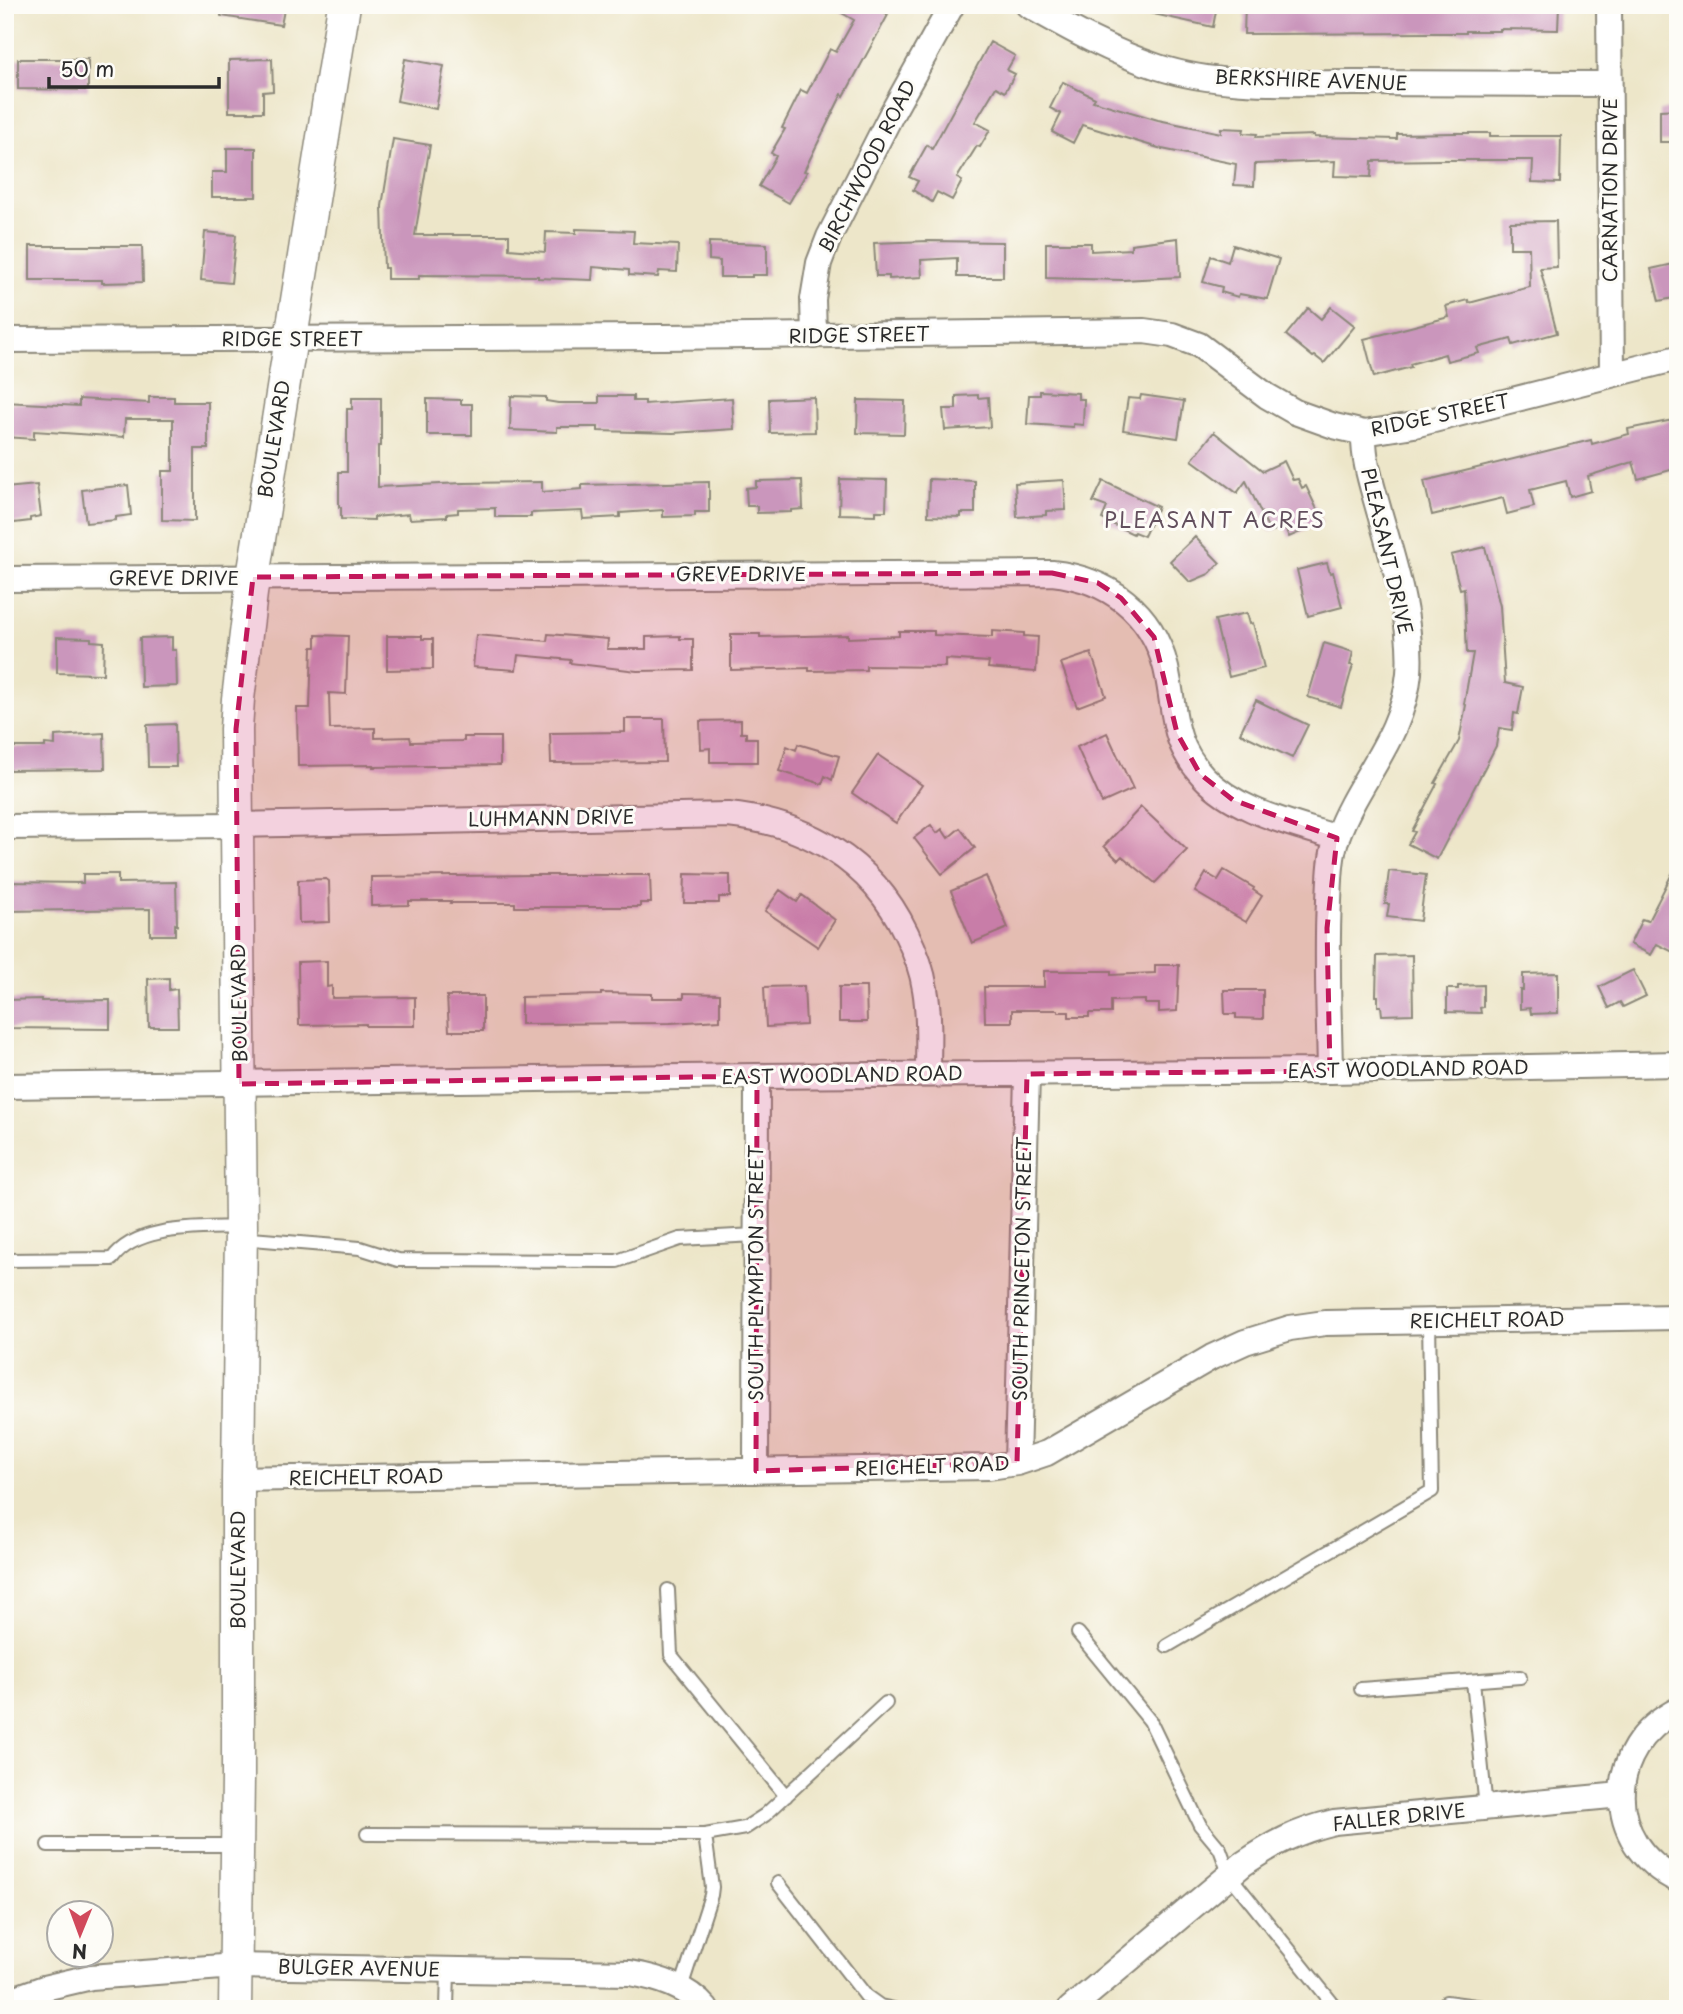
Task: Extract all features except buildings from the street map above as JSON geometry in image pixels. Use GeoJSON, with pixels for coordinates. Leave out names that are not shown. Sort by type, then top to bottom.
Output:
{"type":"FeatureCollection","features":[{"type":"Feature","properties":{"kind":"street","name":"BOULEVARD"},"geometry":{"type":"LineString","coordinates":[[234,2009],[241,1232],[236,729],[253,577],[344,5]]}},
{"type":"Feature","properties":{"kind":"street","name":"BIRCHWOOD ROAD"},"geometry":{"type":"LineString","coordinates":[[814,336],[813,299],[819,263],[828,237],[952,5]]}},
{"type":"Feature","properties":{"kind":"street","name":"BERKSHIRE AVENUE"},"geometry":{"type":"LineString","coordinates":[[1028,5],[1115,51],[1159,68],[1219,80],[1303,83],[1609,84]]}},
{"type":"Feature","properties":{"kind":"street","name":"CARNATION DRIVE"},"geometry":{"type":"LineString","coordinates":[[1609,5],[1612,374]]}},
{"type":"Feature","properties":{"kind":"street","name":"RIDGE STREET"},"geometry":{"type":"LineString","coordinates":[[5,340],[814,336],[1144,331],[1172,335],[1199,345],[1267,396],[1295,412],[1364,433],[1413,425],[1678,358]]}},
{"type":"Feature","properties":{"kind":"street","name":"PLEASANT DRIVE"},"geometry":{"type":"LineString","coordinates":[[1330,1071],[1327,928],[1330,876],[1337,838],[1393,732],[1401,712],[1409,674],[1407,629],[1390,552],[1364,459],[1364,433]]}},
{"type":"Feature","properties":{"kind":"street","name":"GREVE DRIVE"},"geometry":{"type":"LineString","coordinates":[[5,579],[1038,573],[1075,575],[1098,583],[1121,597],[1139,614],[1154,637],[1166,667],[1177,733],[1191,761],[1211,785],[1233,800],[1262,813],[1337,838]]}},
{"type":"Feature","properties":{"kind":"street","name":"LUHMANN DRIVE"},"geometry":{"type":"LineString","coordinates":[[5,827],[728,815],[755,818],[813,837],[854,864],[881,891],[901,922],[918,961],[926,990],[928,1074]]}},
{"type":"Feature","properties":{"kind":"street","name":"EAST WOODLAND ROAD"},"geometry":{"type":"LineString","coordinates":[[5,1086],[1330,1071],[1678,1064]]}},
{"type":"Feature","properties":{"kind":"street","name":"SOUTH PRINCETON STREET"},"geometry":{"type":"LineString","coordinates":[[1017,1463],[1027,1074]]}},
{"type":"Feature","properties":{"kind":"street","name":"SOUTH PLYMPTON STREET"},"geometry":{"type":"LineString","coordinates":[[756,1471],[757,1076]]}},
{"type":"Feature","properties":{"kind":"street","name":"REICHELT ROAD"},"geometry":{"type":"LineString","coordinates":[[238,1479],[989,1467],[1017,1463],[1047,1453],[1212,1357],[1245,1342],[1290,1328],[1325,1323],[1678,1317]]}},
{"type":"Feature","properties":{"kind":"street"},"geometry":{"type":"LineString","coordinates":[[1678,1710],[1657,1722],[1640,1739],[1627,1762],[1621,1795],[1624,1819],[1632,1839],[1646,1858],[1664,1873],[1678,1880]]}},
{"type":"Feature","properties":{"kind":"street","name":"FALLER DRIVE"},"geometry":{"type":"LineString","coordinates":[[1070,2009],[1230,1876],[1271,1845],[1304,1830],[1334,1822],[1621,1795]]}},
{"type":"Feature","properties":{"kind":"street","name":"BULGER AVENUE"},"geometry":{"type":"LineString","coordinates":[[5,2002],[44,1988],[91,1977],[235,1966],[630,1973],[656,1978],[681,1988],[706,2009]]}},
{"type":"Feature","properties":{"kind":"lane"},"geometry":{"type":"LineString","coordinates":[[5,1260],[112,1259],[118,1250],[146,1235],[164,1232],[241,1232],[360,1248],[398,1260],[617,1261],[681,1239],[755,1235]]}},
{"type":"Feature","properties":{"kind":"lane"},"geometry":{"type":"LineString","coordinates":[[1167,1646],[1432,1491],[1429,1321]]}},
{"type":"Feature","properties":{"kind":"lane"},"geometry":{"type":"LineString","coordinates":[[668,1591],[671,1655],[786,1796]]}},
{"type":"Feature","properties":{"kind":"lane"},"geometry":{"type":"LineString","coordinates":[[1077,1633],[1150,1721],[1200,1825],[1220,1849],[1230,1876],[1336,2009]]}},
{"type":"Feature","properties":{"kind":"lane"},"geometry":{"type":"LineString","coordinates":[[1360,1689],[1520,1677]]}},
{"type":"Feature","properties":{"kind":"lane"},"geometry":{"type":"LineString","coordinates":[[1474,1681],[1486,1808]]}},
{"type":"Feature","properties":{"kind":"lane"},"geometry":{"type":"LineString","coordinates":[[367,1834],[705,1835],[745,1828],[765,1815],[886,1703]]}},
{"type":"Feature","properties":{"kind":"lane"},"geometry":{"type":"LineString","coordinates":[[681,1988],[711,1895],[705,1835]]}},
{"type":"Feature","properties":{"kind":"lane"},"geometry":{"type":"LineString","coordinates":[[48,1845],[237,1845]]}},
{"type":"Feature","properties":{"kind":"lane"},"geometry":{"type":"LineString","coordinates":[[778,1883],[866,1996],[880,2006],[894,2009]]}},
{"type":"Feature","properties":{"kind":"lane"},"geometry":{"type":"LineString","coordinates":[[447,2009],[448,1969]]}},
{"type":"Feature","properties":{"kind":"lane"},"geometry":{"type":"LineString","coordinates":[[1446,2002],[1498,2009]]}},
{"type":"Feature","properties":{"kind":"highlighted area"},"geometry":{"type":"Polygon","coordinates":[[[1052,573],[1098,583],[1121,598],[1154,637],[1177,733],[1200,774],[1233,800],[1337,838],[1327,928],[1330,1071],[1027,1074],[1017,1463],[756,1471],[757,1076],[239,1084],[236,729],[253,577],[1052,573]]]}},
{"type":"Feature","properties":{"kind":"district","name":"PLEASANT ACRES"},"geometry":{"type":"Point","coordinates":[1215,521]}}]}
